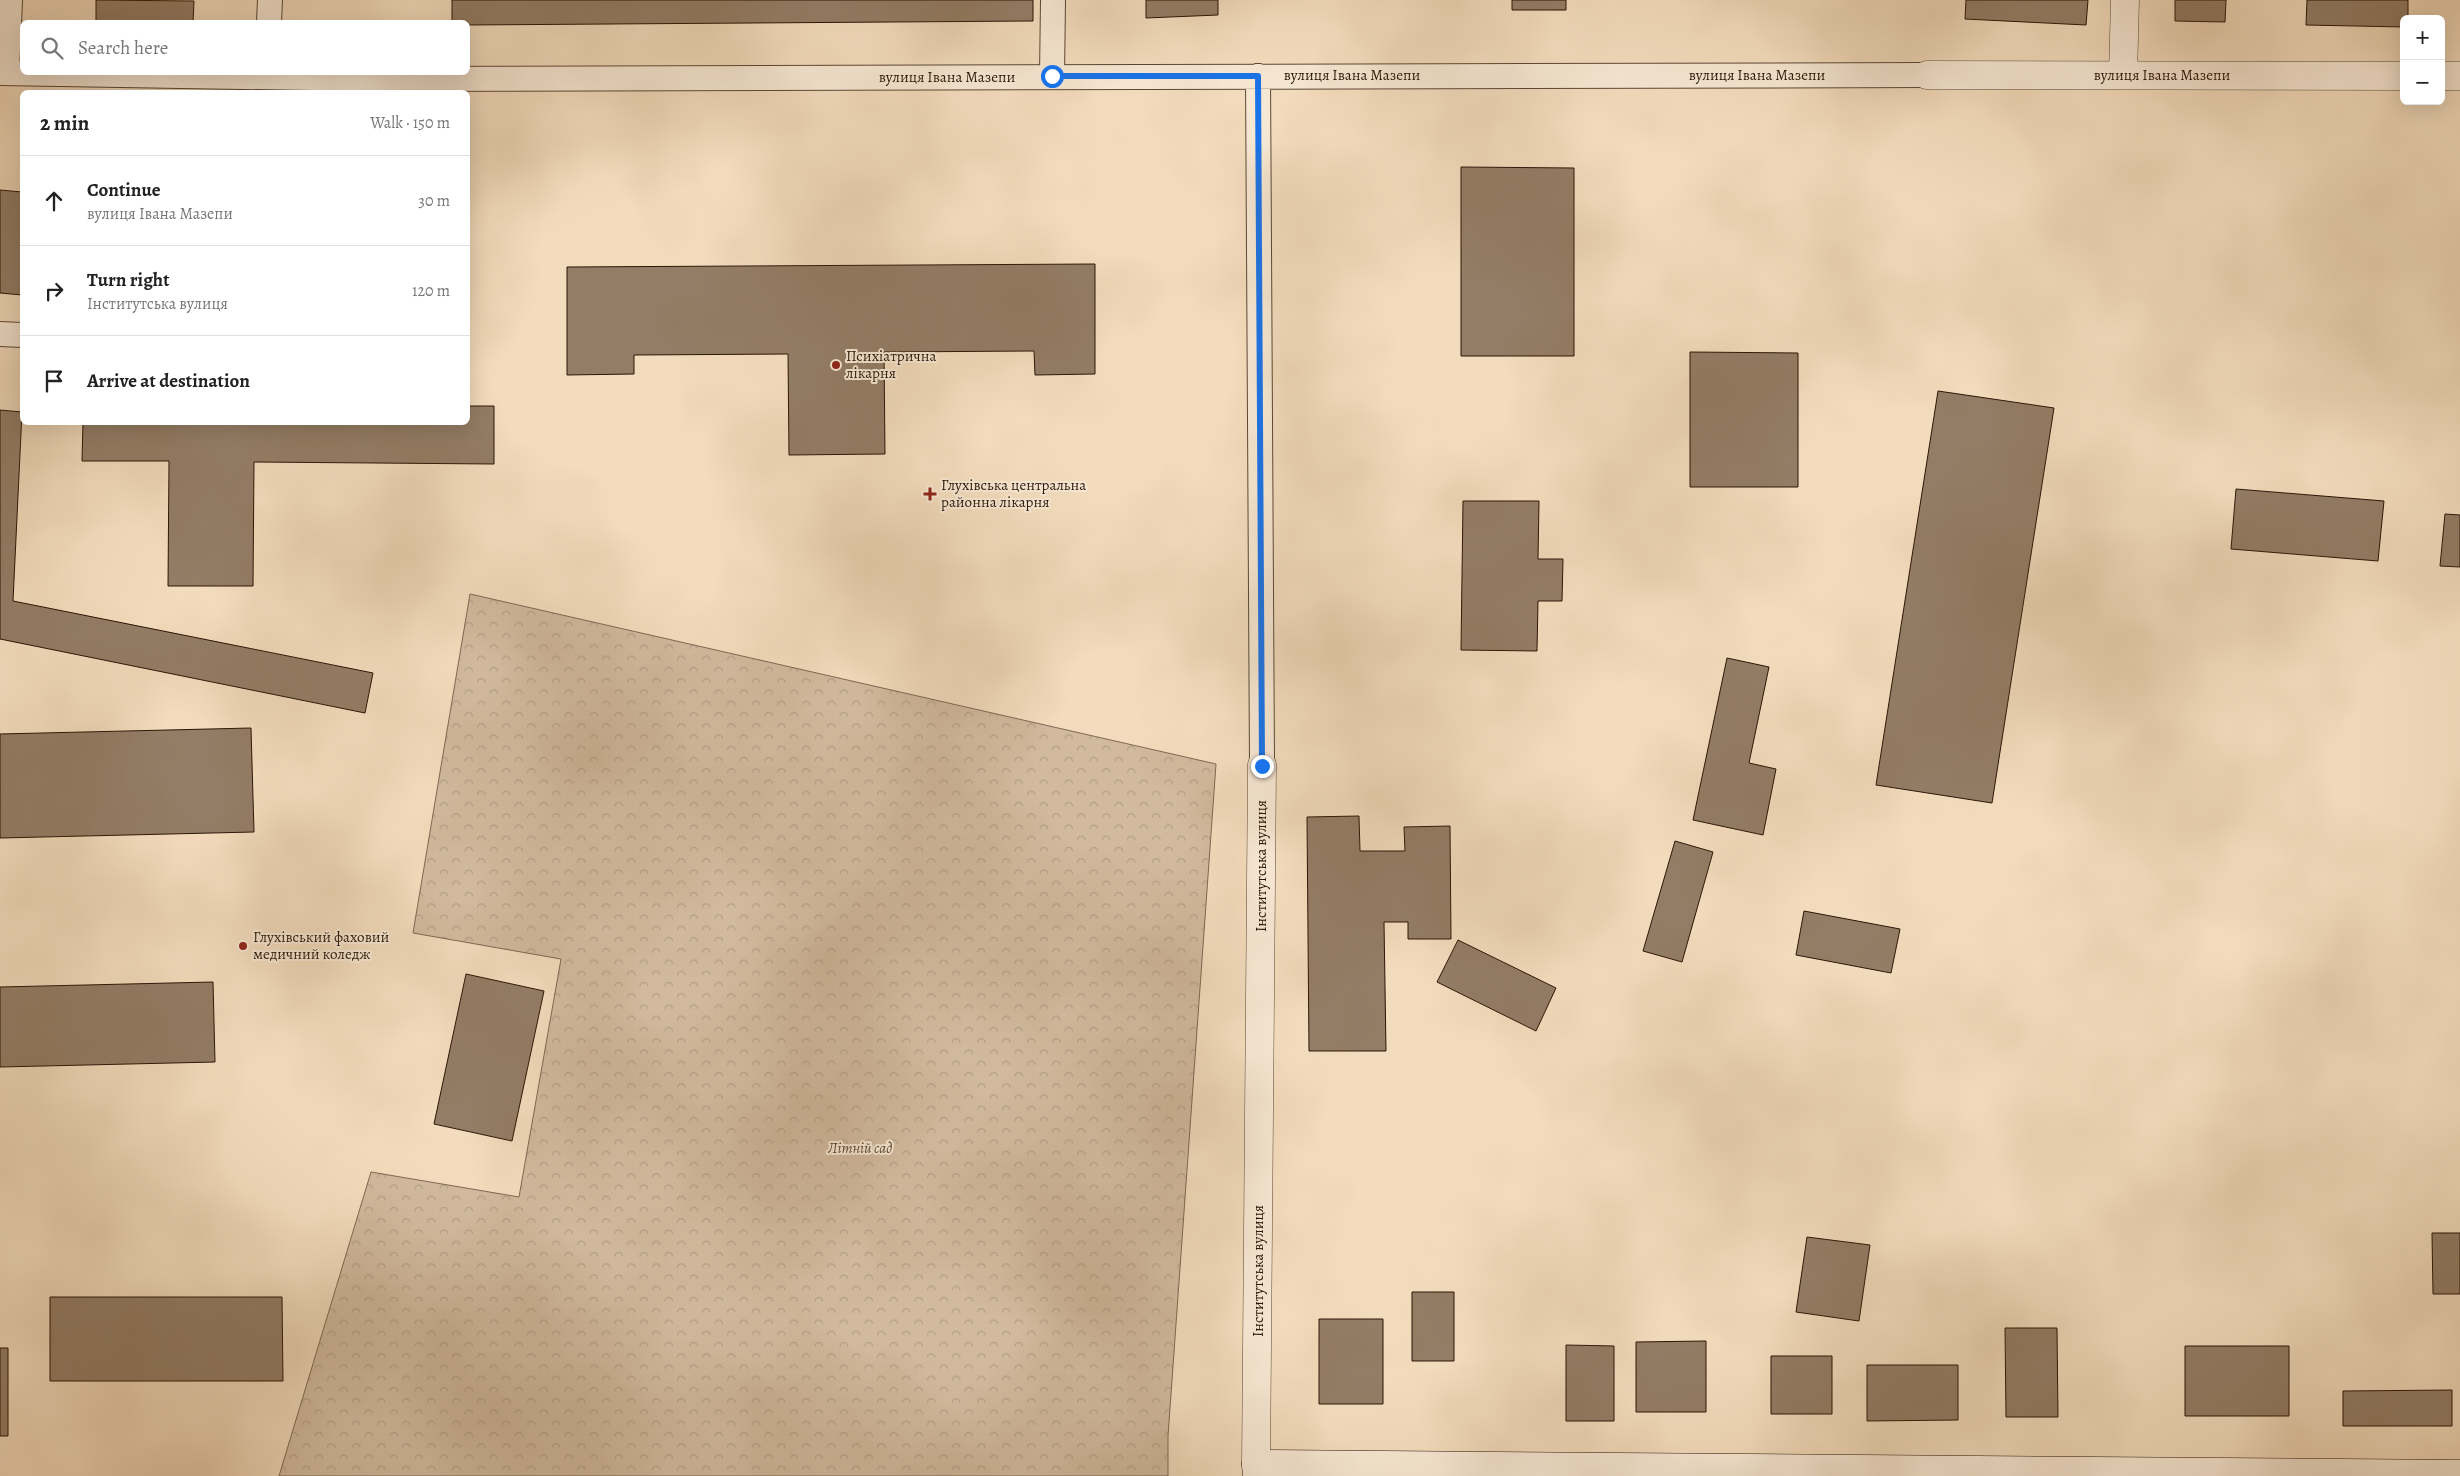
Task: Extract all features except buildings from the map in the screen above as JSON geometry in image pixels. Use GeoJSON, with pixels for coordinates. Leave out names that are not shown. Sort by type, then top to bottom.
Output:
{"type":"FeatureCollection","features":[{"type":"Feature","properties":{"kind":"street"},"geometry":{"type":"LineString","coordinates":[[2123,74],[2125,0]]}},
{"type":"Feature","properties":{"kind":"street","name":"вулиця Івана Мазепи"},"geometry":{"type":"LineString","coordinates":[[1927,75],[2400,76]]}},
{"type":"Feature","properties":{"kind":"street"},"geometry":{"type":"LineString","coordinates":[[2445,76],[2460,76]]}},
{"type":"Feature","properties":{"kind":"street","name":"Інститутська вулиця"},"geometry":{"type":"LineString","coordinates":[[1257,1470],[1262,766]]}},
{"type":"Feature","properties":{"kind":"street"},"geometry":{"type":"LineString","coordinates":[[1257,1470],[2460,1474]]}},
{"type":"Feature","properties":{"kind":"lane"},"geometry":{"type":"LineString","coordinates":[[4,73],[10,0]]}},
{"type":"Feature","properties":{"kind":"lane"},"geometry":{"type":"LineString","coordinates":[[269,20],[270,0]]}},
{"type":"Feature","properties":{"kind":"lane"},"geometry":{"type":"LineString","coordinates":[[1052,76],[1053,0]]}},
{"type":"Feature","properties":{"kind":"lane","name":"вулиця Івана Мазепи"},"geometry":{"type":"LineString","coordinates":[[4,73],[20,73]]}},
{"type":"Feature","properties":{"kind":"lane","name":"вулиця Івана Мазепи"},"geometry":{"type":"LineString","coordinates":[[267,75],[370,86],[1052,76],[1927,75]]}},
{"type":"Feature","properties":{"kind":"lane","name":"Інститутська вулиця"},"geometry":{"type":"LineString","coordinates":[[1258,76],[1262,766]]}},
{"type":"Feature","properties":{"kind":"lane"},"geometry":{"type":"LineString","coordinates":[[0,334],[20,335]]}},
{"type":"Feature","properties":{"kind":"green space","name":"Літній сад"},"geometry":{"type":"Polygon","coordinates":[[[470,594],[1216,764],[1168,1436],[1168,1476],[279,1476],[371,1172],[519,1197],[561,959],[413,933],[470,594]]]}},
{"type":"Feature","properties":{"kind":"place","name":"Психіатрична лікарня"},"geometry":{"type":"Point","coordinates":[836,365]}},
{"type":"Feature","properties":{"kind":"place","name":"Глухівська центральна районна лікарня"},"geometry":{"type":"Point","coordinates":[930,494]}},
{"type":"Feature","properties":{"kind":"place","name":"Глухівський фаховий медичний коледж"},"geometry":{"type":"Point","coordinates":[243,946]}},
{"type":"Feature","properties":{"kind":"route"},"geometry":{"type":"LineString","coordinates":[[1052,76],[1258,76],[1262,766]]}}]}
